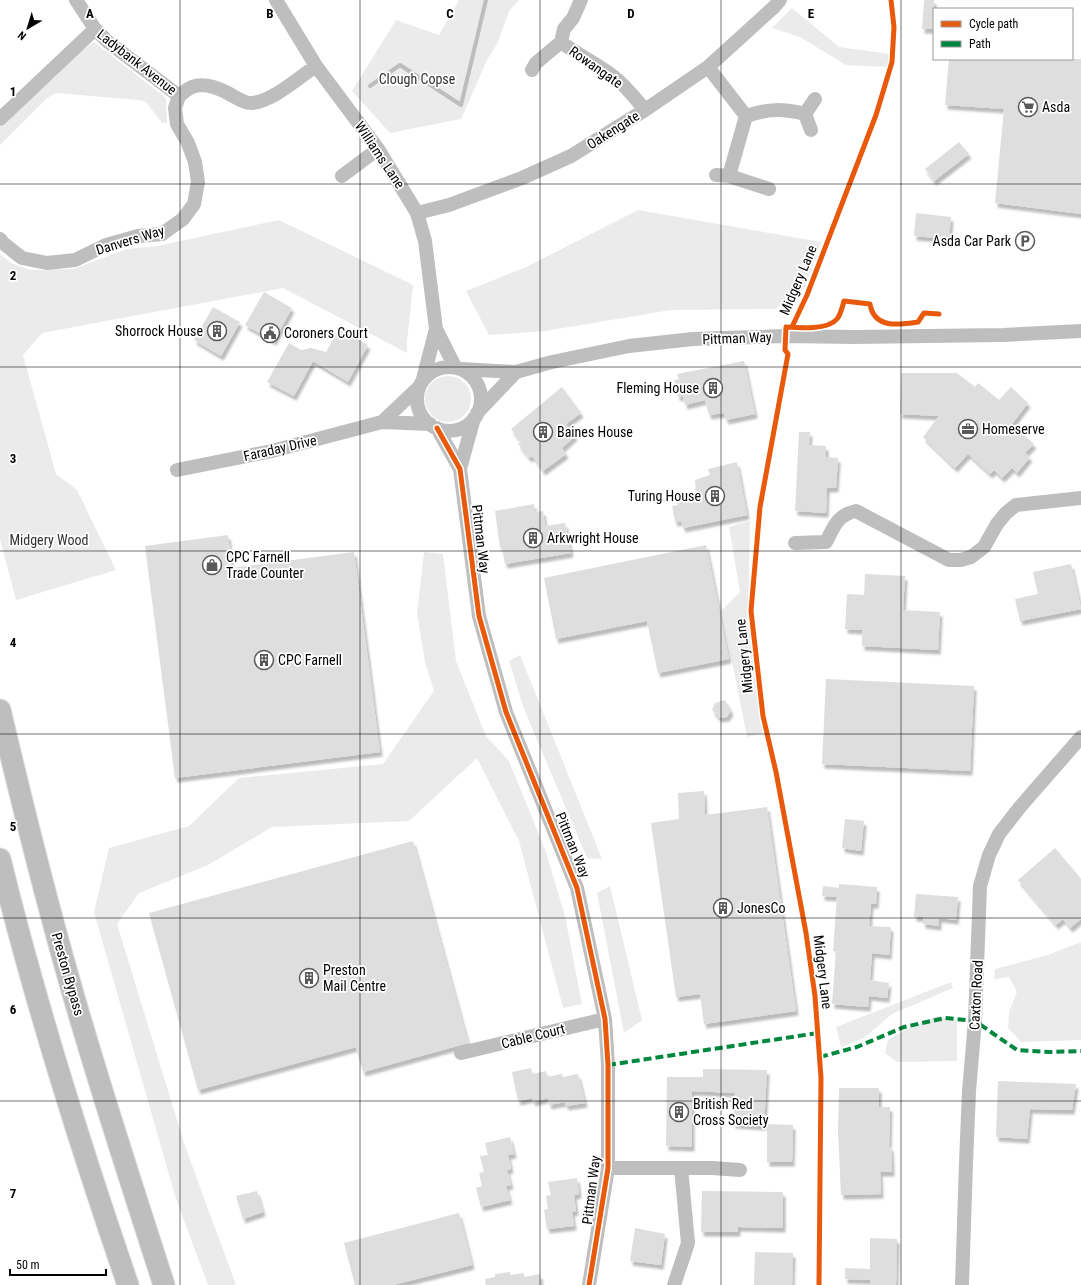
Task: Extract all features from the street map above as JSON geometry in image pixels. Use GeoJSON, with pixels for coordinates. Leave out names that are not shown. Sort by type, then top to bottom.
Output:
{"type":"FeatureCollection","features":[{"type":"Feature","properties":{"kind":"highway","name":"Preston Bypass"},"geometry":{"type":"LineString","coordinates":[[0,710],[21,799],[68,976],[111,1120],[148,1236]]}},
{"type":"Feature","properties":{"kind":"highway"},"geometry":{"type":"LineString","coordinates":[[0,859],[41,1012],[90,1174],[128,1285]]}},
{"type":"Feature","properties":{"kind":"highway"},"geometry":{"type":"LineString","coordinates":[[148,1236],[164,1285]]}},
{"type":"Feature","properties":{"kind":"highway"},"geometry":{"type":"LineString","coordinates":[[148,1236],[172,1285]]}},
{"type":"Feature","properties":{"kind":"street","name":"Ladybank Avenue"},"geometry":{"type":"LineString","coordinates":[[76,0],[95,29],[108,42],[179,96],[192,87],[207,86],[223,90],[250,103],[261,102],[273,96],[316,66]]}},
{"type":"Feature","properties":{"kind":"street","name":"Williams Lane"},"geometry":{"type":"LineString","coordinates":[[276,0],[316,66],[378,149],[417,213],[425,241],[436,329],[458,368]]}},
{"type":"Feature","properties":{"kind":"street","name":"Rowangate"},"geometry":{"type":"LineString","coordinates":[[532,70],[536,63],[561,42],[564,29],[573,18],[581,0]]}},
{"type":"Feature","properties":{"kind":"street","name":"Oakengate"},"geometry":{"type":"LineString","coordinates":[[417,213],[449,205],[485,192],[522,178],[571,156],[645,110],[708,67],[780,0]]}},
{"type":"Feature","properties":{"kind":"street"},"geometry":{"type":"LineString","coordinates":[[0,119],[95,29]]}},
{"type":"Feature","properties":{"kind":"street","name":"Rowangate"},"geometry":{"type":"LineString","coordinates":[[561,42],[613,76],[626,87],[645,110]]}},
{"type":"Feature","properties":{"kind":"street"},"geometry":{"type":"LineString","coordinates":[[708,67],[746,116]]}},
{"type":"Feature","properties":{"kind":"street","name":"Danvers Way"},"geometry":{"type":"LineString","coordinates":[[0,239],[22,258],[47,263],[74,260],[106,245],[138,236],[162,234],[184,219],[194,204],[198,182],[195,162],[188,143],[177,124],[175,108],[179,96]]}},
{"type":"Feature","properties":{"kind":"street"},"geometry":{"type":"LineString","coordinates":[[805,114],[815,99]]}},
{"type":"Feature","properties":{"kind":"street"},"geometry":{"type":"LineString","coordinates":[[746,116],[775,109],[791,110],[805,114]]}},
{"type":"Feature","properties":{"kind":"street"},"geometry":{"type":"LineString","coordinates":[[805,114],[810,130]]}},
{"type":"Feature","properties":{"kind":"street"},"geometry":{"type":"LineString","coordinates":[[746,116],[722,176],[769,189]]}},
{"type":"Feature","properties":{"kind":"street"},"geometry":{"type":"LineString","coordinates":[[342,176],[378,149]]}},
{"type":"Feature","properties":{"kind":"street","name":"Williams Lane"},"geometry":{"type":"LineString","coordinates":[[421,383],[436,329]]}},
{"type":"Feature","properties":{"kind":"street","name":"Pittman Way"},"geometry":{"type":"LineString","coordinates":[[458,368],[516,372],[552,362],[629,346],[693,339],[786,336],[853,337],[1003,335],[1081,332]]}},
{"type":"Feature","properties":{"kind":"street"},"geometry":{"type":"LineString","coordinates":[[446,367],[458,368],[470,375],[480,392],[480,403],[476,415],[467,425],[458,429],[447,431],[433,426],[422,417],[418,408],[416,397],[421,383],[430,373],[438,369],[446,367]]}},
{"type":"Feature","properties":{"kind":"street","name":"Pittman Way"},"geometry":{"type":"LineString","coordinates":[[516,372],[476,415],[460,469],[479,616],[506,712],[577,888],[605,1019],[608,1065],[608,1168],[589,1285]]}},
{"type":"Feature","properties":{"kind":"street","name":"Faraday Drive"},"geometry":{"type":"LineString","coordinates":[[382,422],[421,383]]}},
{"type":"Feature","properties":{"kind":"street","name":"Faraday Drive"},"geometry":{"type":"LineString","coordinates":[[177,470],[272,451],[382,422],[433,426]]}},
{"type":"Feature","properties":{"kind":"street","name":"Pittman Way"},"geometry":{"type":"LineString","coordinates":[[433,426],[460,469]]}},
{"type":"Feature","properties":{"kind":"street"},"geometry":{"type":"LineString","coordinates":[[794,543],[826,542],[837,520],[848,512],[856,511],[949,560],[961,560],[971,557],[984,547],[997,524],[1006,513],[1016,505],[1081,498]]}},
{"type":"Feature","properties":{"kind":"street","name":"Caxton Road"},"geometry":{"type":"LineString","coordinates":[[962,1285],[969,1091],[975,1021],[980,886],[989,855],[999,834],[1020,807],[1081,737]]}},
{"type":"Feature","properties":{"kind":"street","name":"Cable Court"},"geometry":{"type":"LineString","coordinates":[[461,1053],[605,1019]]}},
{"type":"Feature","properties":{"kind":"street"},"geometry":{"type":"LineString","coordinates":[[608,1168],[712,1168],[740,1170]]}},
{"type":"Feature","properties":{"kind":"street"},"geometry":{"type":"LineString","coordinates":[[674,1285],[688,1243],[681,1168]]}},
{"type":"Feature","properties":{"kind":"green space","name":"Clough Copse"},"geometry":{"type":"Polygon","coordinates":[[[459,0],[519,0],[509,11],[497,44],[488,58],[461,119],[390,133],[352,91],[396,20],[439,35],[459,0]]]}},
{"type":"Feature","properties":{"kind":"green space"},"geometry":{"type":"Polygon","coordinates":[[[792,8],[839,47],[890,54],[888,67],[846,65],[800,37],[772,28],[792,8]]]}},
{"type":"Feature","properties":{"kind":"green space"},"geometry":{"type":"Polygon","coordinates":[[[94,42],[166,98],[167,123],[162,123],[146,102],[139,100],[56,93],[47,98],[0,145],[0,127],[18,111],[36,91],[53,79],[75,55],[94,42]]]}},
{"type":"Feature","properties":{"kind":"green space"},"geometry":{"type":"Polygon","coordinates":[[[638,210],[821,242],[804,289],[775,309],[671,310],[545,331],[489,335],[466,291],[526,267],[638,210]]]}},
{"type":"Feature","properties":{"kind":"green space","name":"Midgery Wood"},"geometry":{"type":"Polygon","coordinates":[[[279,220],[413,285],[407,353],[283,288],[42,333],[23,355],[56,474],[77,490],[116,570],[16,600],[0,539],[0,254],[11,263],[30,270],[73,269],[127,249],[157,246],[279,220]]]}},
{"type":"Feature","properties":{"kind":"green space"},"geometry":{"type":"Polygon","coordinates":[[[443,376],[453,376],[461,380],[467,386],[471,394],[471,404],[467,412],[461,418],[453,422],[443,422],[435,418],[429,412],[425,404],[425,394],[429,386],[435,380],[443,376]]]}},
{"type":"Feature","properties":{"kind":"green space"},"geometry":{"type":"Polygon","coordinates":[[[750,521],[748,618],[753,624],[755,663],[770,732],[747,737],[722,610],[740,592],[729,527],[750,521]]]}},
{"type":"Feature","properties":{"kind":"green space"},"geometry":{"type":"Polygon","coordinates":[[[424,552],[443,554],[456,661],[486,736],[509,761],[546,852],[565,916],[582,1004],[563,1008],[519,841],[477,758],[409,821],[272,827],[208,865],[139,893],[117,924],[185,1146],[236,1285],[208,1285],[176,1199],[94,912],[109,848],[189,826],[239,778],[383,764],[434,691],[425,662],[417,613],[424,552]]]}},
{"type":"Feature","properties":{"kind":"green space"},"geometry":{"type":"Polygon","coordinates":[[[520,655],[602,859],[587,858],[524,709],[509,661],[520,655]]]}},
{"type":"Feature","properties":{"kind":"green space"},"geometry":{"type":"Polygon","coordinates":[[[610,886],[642,1020],[624,1033],[597,893],[610,886]]]}},
{"type":"Feature","properties":{"kind":"green space"},"geometry":{"type":"Polygon","coordinates":[[[1081,942],[1081,1040],[1021,1042],[1008,1028],[1009,1012],[1017,992],[1009,977],[994,979],[995,969],[1048,955],[1081,942]]]}},
{"type":"Feature","properties":{"kind":"green space"},"geometry":{"type":"Polygon","coordinates":[[[951,982],[953,988],[892,1014],[864,1038],[841,1047],[836,1027],[951,982]]]}},
{"type":"Feature","properties":{"kind":"green space"},"geometry":{"type":"Polygon","coordinates":[[[938,1016],[957,1020],[957,1061],[897,1062],[885,1053],[888,1040],[908,1028],[938,1016]]]}},
{"type":"Feature","properties":{"kind":"building"},"geometry":{"type":"Polygon","coordinates":[[[924,0],[934,0],[933,29],[922,29],[924,0]]]}},
{"type":"Feature","properties":{"kind":"building","name":"Asda"},"geometry":{"type":"Polygon","coordinates":[[[1081,59],[1081,214],[995,203],[1004,109],[945,105],[949,60],[1081,59]]]}},
{"type":"Feature","properties":{"kind":"building"},"geometry":{"type":"Polygon","coordinates":[[[959,142],[969,154],[934,181],[925,169],[959,142]]]}},
{"type":"Feature","properties":{"kind":"building"},"geometry":{"type":"Polygon","coordinates":[[[916,213],[951,217],[949,239],[914,236],[916,213]]]}},
{"type":"Feature","properties":{"kind":"building"},"geometry":{"type":"Polygon","coordinates":[[[264,292],[292,308],[274,341],[245,325],[264,292]]]}},
{"type":"Feature","properties":{"kind":"building","name":"Shorrock House"},"geometry":{"type":"Polygon","coordinates":[[[213,307],[240,322],[221,356],[194,340],[213,307]]]}},
{"type":"Feature","properties":{"kind":"building"},"geometry":{"type":"Polygon","coordinates":[[[339,329],[368,345],[348,382],[313,361],[294,396],[267,382],[289,343],[301,350],[311,348],[326,352],[339,329]]]}},
{"type":"Feature","properties":{"kind":"building","name":"Fleming House"},"geometry":{"type":"Polygon","coordinates":[[[744,361],[755,414],[726,420],[724,413],[709,415],[705,400],[685,405],[683,396],[678,397],[674,380],[679,379],[677,374],[744,361]]]}},
{"type":"Feature","properties":{"kind":"building"},"geometry":{"type":"Polygon","coordinates":[[[901,373],[957,373],[975,387],[978,383],[999,400],[1011,387],[1028,403],[1012,424],[1034,444],[1025,453],[1030,457],[1017,473],[1012,468],[1002,478],[994,470],[990,474],[968,454],[955,468],[923,437],[939,416],[900,414],[901,373]]]}},
{"type":"Feature","properties":{"kind":"building","name":"Baines House"},"geometry":{"type":"Polygon","coordinates":[[[562,387],[581,413],[566,424],[575,436],[562,448],[566,454],[543,471],[532,456],[529,458],[518,444],[521,442],[511,429],[562,387]]]}},
{"type":"Feature","properties":{"kind":"building"},"geometry":{"type":"Polygon","coordinates":[[[799,432],[810,432],[809,445],[826,446],[826,457],[838,458],[836,488],[827,488],[826,513],[795,511],[799,432]]]}},
{"type":"Feature","properties":{"kind":"building","name":"Turing House"},"geometry":{"type":"Polygon","coordinates":[[[737,462],[747,515],[683,528],[681,521],[675,522],[672,506],[678,505],[677,499],[696,494],[695,480],[710,475],[708,469],[737,462]]]}},
{"type":"Feature","properties":{"kind":"building","name":"Arkwright House"},"geometry":{"type":"Polygon","coordinates":[[[534,504],[535,512],[543,511],[545,526],[565,523],[571,553],[505,564],[502,547],[500,548],[495,511],[534,504]]]}},
{"type":"Feature","properties":{"kind":"building","name":"CPC Farnell"},"geometry":{"type":"Polygon","coordinates":[[[228,535],[232,568],[354,552],[380,752],[175,778],[145,546],[228,535]]]}},
{"type":"Feature","properties":{"kind":"building"},"geometry":{"type":"Polygon","coordinates":[[[706,545],[729,659],[658,673],[647,621],[556,639],[544,578],[706,545]]]}},
{"type":"Feature","properties":{"kind":"building"},"geometry":{"type":"Polygon","coordinates":[[[1071,564],[1081,609],[1020,621],[1015,599],[1038,594],[1033,572],[1071,564]]]}},
{"type":"Feature","properties":{"kind":"building"},"geometry":{"type":"Polygon","coordinates":[[[865,574],[905,576],[903,610],[940,612],[938,650],[862,646],[862,630],[845,629],[847,594],[864,595],[865,574]]]}},
{"type":"Feature","properties":{"kind":"building"},"geometry":{"type":"Polygon","coordinates":[[[826,679],[974,686],[970,771],[822,764],[826,679]]]}},
{"type":"Feature","properties":{"kind":"building"},"geometry":{"type":"Polygon","coordinates":[[[725,700],[731,711],[727,717],[719,718],[712,710],[715,703],[725,700]]]}},
{"type":"Feature","properties":{"kind":"building","name":"JonesCo"},"geometry":{"type":"Polygon","coordinates":[[[704,791],[705,815],[767,807],[796,1011],[704,1024],[700,994],[676,997],[651,823],[679,819],[678,793],[704,791]]]}},
{"type":"Feature","properties":{"kind":"building"},"geometry":{"type":"Polygon","coordinates":[[[845,819],[864,821],[861,851],[842,848],[845,819]]]}},
{"type":"Feature","properties":{"kind":"building","name":"Preston Mail Centre"},"geometry":{"type":"Polygon","coordinates":[[[413,841],[468,1043],[363,1072],[356,1047],[198,1090],[149,913],[413,841]]]}},
{"type":"Feature","properties":{"kind":"building"},"geometry":{"type":"Polygon","coordinates":[[[1055,848],[1081,879],[1081,919],[1070,928],[1063,919],[1056,925],[1018,880],[1055,848]]]}},
{"type":"Feature","properties":{"kind":"building"},"geometry":{"type":"Polygon","coordinates":[[[839,884],[877,887],[876,904],[871,904],[869,926],[891,927],[889,955],[872,953],[870,980],[889,983],[887,998],[869,996],[868,1007],[832,1004],[836,951],[833,951],[837,897],[822,896],[823,886],[839,888],[839,884]]]}},
{"type":"Feature","properties":{"kind":"building"},"geometry":{"type":"Polygon","coordinates":[[[916,894],[958,897],[956,920],[939,918],[939,926],[923,924],[923,917],[914,917],[916,894]]]}},
{"type":"Feature","properties":{"kind":"building"},"geometry":{"type":"Polygon","coordinates":[[[531,1068],[532,1074],[546,1071],[547,1077],[562,1074],[563,1077],[578,1074],[585,1103],[566,1106],[565,1102],[549,1105],[548,1098],[533,1102],[532,1098],[518,1101],[512,1072],[531,1068]]]}},
{"type":"Feature","properties":{"kind":"building"},"geometry":{"type":"Polygon","coordinates":[[[703,1069],[767,1070],[764,1126],[733,1124],[735,1093],[692,1091],[692,1147],[666,1146],[667,1077],[703,1077],[703,1069]]]}},
{"type":"Feature","properties":{"kind":"building"},"geometry":{"type":"Polygon","coordinates":[[[998,1081],[1076,1084],[1072,1110],[1030,1109],[1027,1139],[996,1137],[998,1081]]]}},
{"type":"Feature","properties":{"kind":"building"},"geometry":{"type":"Polygon","coordinates":[[[839,1088],[879,1088],[879,1107],[890,1107],[889,1147],[891,1147],[892,1172],[880,1172],[881,1194],[841,1195],[838,1130],[839,1088]]]}},
{"type":"Feature","properties":{"kind":"building"},"geometry":{"type":"Polygon","coordinates":[[[767,1124],[793,1125],[792,1162],[767,1162],[767,1124]]]}},
{"type":"Feature","properties":{"kind":"building"},"geometry":{"type":"Polygon","coordinates":[[[510,1137],[514,1154],[508,1155],[511,1169],[507,1170],[511,1185],[506,1186],[510,1200],[481,1207],[476,1188],[482,1186],[479,1173],[484,1172],[480,1156],[488,1155],[485,1143],[510,1137]]]}},
{"type":"Feature","properties":{"kind":"building"},"geometry":{"type":"Polygon","coordinates":[[[577,1178],[579,1194],[574,1195],[576,1211],[572,1212],[574,1226],[547,1229],[544,1210],[548,1209],[546,1196],[551,1195],[548,1182],[577,1178]]]}},
{"type":"Feature","properties":{"kind":"building"},"geometry":{"type":"Polygon","coordinates":[[[257,1191],[263,1212],[243,1219],[236,1196],[257,1191]]]}},
{"type":"Feature","properties":{"kind":"building"},"geometry":{"type":"Polygon","coordinates":[[[702,1191],[783,1192],[783,1228],[738,1227],[738,1232],[701,1232],[702,1191]]]}},
{"type":"Feature","properties":{"kind":"building"},"geometry":{"type":"Polygon","coordinates":[[[459,1213],[472,1265],[393,1285],[355,1285],[344,1243],[459,1213]]]}},
{"type":"Feature","properties":{"kind":"building"},"geometry":{"type":"Polygon","coordinates":[[[635,1228],[665,1234],[661,1265],[630,1261],[635,1228]]]}},
{"type":"Feature","properties":{"kind":"building"},"geometry":{"type":"Polygon","coordinates":[[[870,1238],[897,1239],[896,1285],[870,1285],[870,1280],[845,1279],[845,1268],[870,1269],[870,1238]]]}},
{"type":"Feature","properties":{"kind":"building"},"geometry":{"type":"Polygon","coordinates":[[[755,1252],[793,1253],[792,1285],[754,1285],[755,1252]]]}},
{"type":"Feature","properties":{"kind":"building"},"geometry":{"type":"Polygon","coordinates":[[[510,1272],[510,1275],[524,1273],[524,1277],[540,1274],[541,1285],[486,1285],[485,1279],[495,1277],[495,1274],[510,1272]]]}},
{"type":"Feature","properties":{"kind":"waterway"},"geometry":{"type":"LineString","coordinates":[[370,86],[400,65],[461,105],[486,0]]}},
{"type":"Feature","properties":{"kind":"marked path"},"geometry":{"type":"LineString","coordinates":[[820,1057],[857,1047],[904,1027],[945,1018],[975,1021],[1017,1050],[1050,1052],[1081,1051]]}},
{"type":"Feature","properties":{"kind":"marked path"},"geometry":{"type":"LineString","coordinates":[[608,1065],[818,1033]]}},
{"type":"Feature","properties":{"kind":"cycle path","name":"Midgery Lane"},"geometry":{"type":"LineString","coordinates":[[792,327],[807,295],[876,115],[892,62],[894,27],[891,0]]}},
{"type":"Feature","properties":{"kind":"cycle path","name":"Midgery Lane"},"geometry":{"type":"LineString","coordinates":[[819,1285],[821,1078],[815,996],[806,933],[776,772],[763,716],[751,611],[760,507],[788,354],[785,350],[786,327],[813,328],[833,323],[840,315],[844,301],[870,304],[872,312],[877,318],[888,324],[918,322],[924,313],[939,314]]}},
{"type":"Feature","properties":{"kind":"cycle path"},"geometry":{"type":"LineString","coordinates":[[437,428],[460,469],[479,616],[506,712],[577,888],[605,1019],[608,1065],[608,1168],[589,1285]]}},
{"type":"Feature","properties":{"kind":"place","name":"Asda"},"geometry":{"type":"Point","coordinates":[1028,107]}},
{"type":"Feature","properties":{"kind":"place","name":"Asda Car Park"},"geometry":{"type":"Point","coordinates":[1025,241]}},
{"type":"Feature","properties":{"kind":"place","name":"Shorrock House"},"geometry":{"type":"Point","coordinates":[217,331]}},
{"type":"Feature","properties":{"kind":"place","name":"Coroners Court"},"geometry":{"type":"Point","coordinates":[270,333]}},
{"type":"Feature","properties":{"kind":"place","name":"Fleming House"},"geometry":{"type":"Point","coordinates":[713,388]}},
{"type":"Feature","properties":{"kind":"place","name":"Homeserve"},"geometry":{"type":"Point","coordinates":[968,429]}},
{"type":"Feature","properties":{"kind":"place","name":"Baines House"},"geometry":{"type":"Point","coordinates":[543,432]}},
{"type":"Feature","properties":{"kind":"place","name":"Turing House"},"geometry":{"type":"Point","coordinates":[715,496]}},
{"type":"Feature","properties":{"kind":"place","name":"Arkwright House"},"geometry":{"type":"Point","coordinates":[533,538]}},
{"type":"Feature","properties":{"kind":"place","name":"CPC Farnell Trade Counter"},"geometry":{"type":"Point","coordinates":[212,565]}},
{"type":"Feature","properties":{"kind":"place","name":"CPC Farnell"},"geometry":{"type":"Point","coordinates":[264,660]}},
{"type":"Feature","properties":{"kind":"place","name":"JonesCo"},"geometry":{"type":"Point","coordinates":[723,908]}},
{"type":"Feature","properties":{"kind":"place","name":"Preston Mail Centre"},"geometry":{"type":"Point","coordinates":[309,978]}},
{"type":"Feature","properties":{"kind":"place","name":"British Red Cross Society"},"geometry":{"type":"Point","coordinates":[679,1112]}}]}
